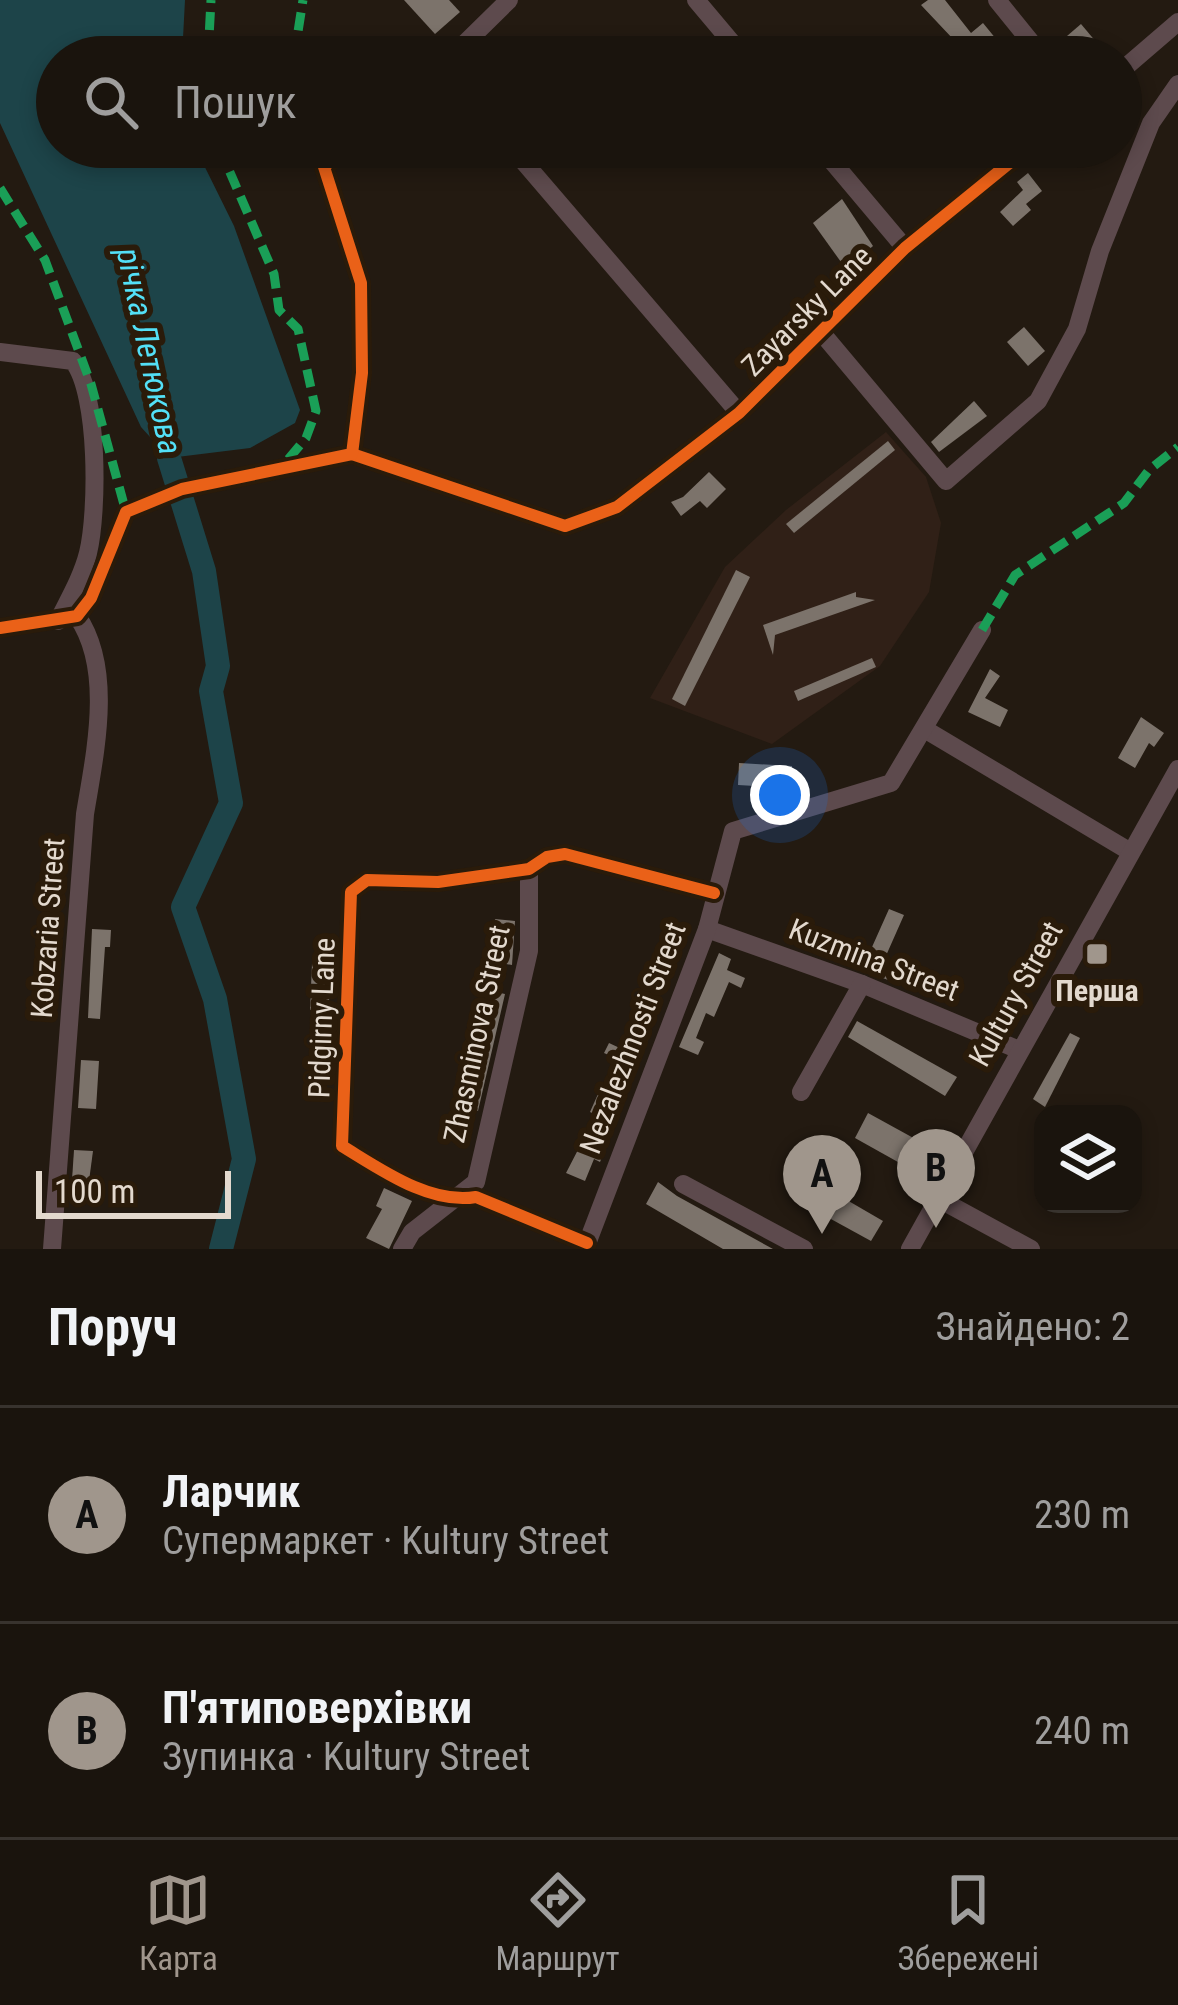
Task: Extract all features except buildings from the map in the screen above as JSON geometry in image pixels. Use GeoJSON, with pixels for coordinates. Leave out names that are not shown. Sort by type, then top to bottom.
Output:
{"type":"FeatureCollection","features":[{"type":"Feature","properties":{"kind":"street"},"geometry":{"type":"LineString","coordinates":[[472,36],[509,0]]}},
{"type":"Feature","properties":{"kind":"street"},"geometry":{"type":"LineString","coordinates":[[696,0],[726,36]]}},
{"type":"Feature","properties":{"kind":"street"},"geometry":{"type":"LineString","coordinates":[[997,0],[1026,36]]}},
{"type":"Feature","properties":{"kind":"street"},"geometry":{"type":"LineString","coordinates":[[1142,53],[1178,22]]}},
{"type":"Feature","properties":{"kind":"street"},"geometry":{"type":"LineString","coordinates":[[1142,146],[1151,123],[1178,84]]}},
{"type":"Feature","properties":{"kind":"street"},"geometry":{"type":"LineString","coordinates":[[0,628],[68,619],[91,598],[126,512],[182,489],[352,454],[362,373],[361,283],[324,168]]}},
{"type":"Feature","properties":{"kind":"street"},"geometry":{"type":"LineString","coordinates":[[530,168],[739,413]]}},
{"type":"Feature","properties":{"kind":"street"},"geometry":{"type":"LineString","coordinates":[[838,168],[905,248]]}},
{"type":"Feature","properties":{"kind":"street","name":"Zayarsky Lane"},"geometry":{"type":"LineString","coordinates":[[352,454],[565,526],[617,507],[739,413],[905,248],[1003,168]]}},
{"type":"Feature","properties":{"kind":"street"},"geometry":{"type":"LineString","coordinates":[[821,332],[946,481],[1038,401],[1077,329],[1100,251],[1133,168]]}},
{"type":"Feature","properties":{"kind":"street"},"geometry":{"type":"LineString","coordinates":[[0,352],[73,361],[89,400],[93,526],[68,619]]}},
{"type":"Feature","properties":{"kind":"street","name":"Kobzaria Street"},"geometry":{"type":"LineString","coordinates":[[52,1249],[85,814],[96,751],[95,641],[68,619]]}},
{"type":"Feature","properties":{"kind":"street","name":"Nezalezhnosti Street"},"geometry":{"type":"LineString","coordinates":[[586,1246],[707,929],[733,830],[891,783],[982,630]]}},
{"type":"Feature","properties":{"kind":"street"},"geometry":{"type":"LineString","coordinates":[[926,730],[1130,851]]}},
{"type":"Feature","properties":{"kind":"street","name":"Kultury Street"},"geometry":{"type":"LineString","coordinates":[[910,1249],[1178,770]]}},
{"type":"Feature","properties":{"kind":"street"},"geometry":{"type":"LineString","coordinates":[[529,869],[547,857],[566,854],[714,893]]}},
{"type":"Feature","properties":{"kind":"street","name":"Pidgirny Lane"},"geometry":{"type":"LineString","coordinates":[[458,1200],[393,1178],[342,1146],[351,892],[367,880],[438,882],[529,869]]}},
{"type":"Feature","properties":{"kind":"street","name":"Zhasminova Street"},"geometry":{"type":"LineString","coordinates":[[402,1249],[412,1232],[476,1182],[530,951],[529,869]]}},
{"type":"Feature","properties":{"kind":"street","name":"Kuzmina Street"},"geometry":{"type":"LineString","coordinates":[[707,929],[862,984],[1018,1050]]}},
{"type":"Feature","properties":{"kind":"street"},"geometry":{"type":"LineString","coordinates":[[801,1092],[862,984]]}},
{"type":"Feature","properties":{"kind":"street"},"geometry":{"type":"LineString","coordinates":[[683,1184],[804,1249]]}},
{"type":"Feature","properties":{"kind":"street"},"geometry":{"type":"LineString","coordinates":[[458,1200],[476,1197],[586,1246]]}},
{"type":"Feature","properties":{"kind":"street"},"geometry":{"type":"LineString","coordinates":[[939,1198],[1031,1249]]}},
{"type":"Feature","properties":{"kind":"shaded area"},"geometry":{"type":"Polygon","coordinates":[[[886,432],[926,477],[941,523],[929,592],[880,666],[772,744],[650,698],[725,567],[786,510],[886,432]]]}},
{"type":"Feature","properties":{"kind":"water"},"geometry":{"type":"Polygon","coordinates":[[[0,0],[185,0],[183,36],[36,36],[36,168],[205,168],[234,226],[300,410],[295,423],[250,448],[169,458],[141,427],[0,123],[0,0]]]}},
{"type":"Feature","properties":{"kind":"waterway","name":"річка Летюкова"},"geometry":{"type":"LineString","coordinates":[[169,458],[204,571],[218,666],[211,691],[231,803],[183,907],[215,999],[244,1159],[221,1249]]}},
{"type":"Feature","properties":{"kind":"marked path"},"geometry":{"type":"LineString","coordinates":[[209,36],[211,0]]}},
{"type":"Feature","properties":{"kind":"marked path"},"geometry":{"type":"LineString","coordinates":[[297,36],[303,0]]}},
{"type":"Feature","properties":{"kind":"marked path"},"geometry":{"type":"LineString","coordinates":[[228,168],[274,274],[279,310],[298,329],[316,411],[306,438],[281,468]]}},
{"type":"Feature","properties":{"kind":"marked path"},"geometry":{"type":"LineString","coordinates":[[0,188],[45,260],[91,384],[126,512]]}},
{"type":"Feature","properties":{"kind":"marked path"},"geometry":{"type":"LineString","coordinates":[[982,630],[1015,575],[1124,503],[1149,470],[1178,447]]}},
{"type":"Feature","properties":{"kind":"cycle path"},"geometry":{"type":"LineString","coordinates":[[0,628],[77,616],[91,598],[126,512],[182,489],[352,454],[362,373],[361,283],[324,168]]}},
{"type":"Feature","properties":{"kind":"cycle path"},"geometry":{"type":"LineString","coordinates":[[352,454],[565,526],[617,507],[739,413],[905,248],[1003,168]]}},
{"type":"Feature","properties":{"kind":"cycle path"},"geometry":{"type":"LineString","coordinates":[[587,1243],[476,1197],[423,1190],[342,1146],[351,892],[367,880],[438,882],[529,869],[547,857],[565,854],[714,893]]}},
{"type":"Feature","properties":{"kind":"place","name":"Перша"},"geometry":{"type":"Point","coordinates":[1097,954]}},
{"type":"Feature","properties":{"kind":"place","name":"П'ятиповерхівки"},"geometry":{"type":"Point","coordinates":[936,1228]}},
{"type":"Feature","properties":{"kind":"place","name":"Ларчик"},"geometry":{"type":"Point","coordinates":[822,1234]}}]}
